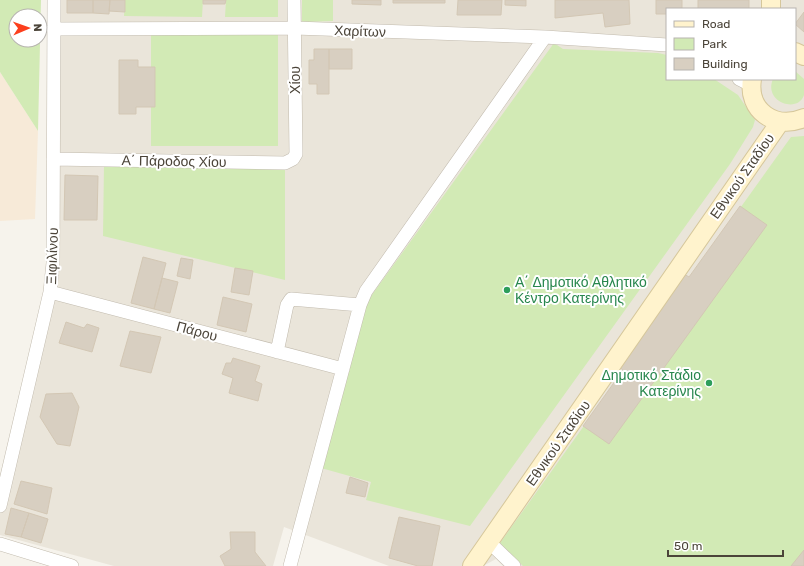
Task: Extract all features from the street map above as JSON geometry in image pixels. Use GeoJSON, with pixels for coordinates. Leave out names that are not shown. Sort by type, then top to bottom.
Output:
{"type":"FeatureCollection","features":[{"type":"Feature","properties":{"kind":"street","name":"Ξιφιλίνου"},"geometry":{"type":"LineString","coordinates":[[0,506],[50,292],[54,159],[54,0]]}},
{"type":"Feature","properties":{"kind":"street","name":"Χίου"},"geometry":{"type":"LineString","coordinates":[[293,160],[296,154],[294,0]]}},
{"type":"Feature","properties":{"kind":"street","name":"Χαρίτων"},"geometry":{"type":"LineString","coordinates":[[53,29],[295,28],[545,37],[666,45]]}},
{"type":"Feature","properties":{"kind":"street"},"geometry":{"type":"LineString","coordinates":[[290,566],[360,305],[366,291],[545,37]]}},
{"type":"Feature","properties":{"kind":"street"},"geometry":{"type":"LineString","coordinates":[[748,81],[753,98],[759,109],[768,117],[780,122],[796,121],[804,118]]}},
{"type":"Feature","properties":{"kind":"street","name":"Εθνικού Σταδίου"},"geometry":{"type":"LineString","coordinates":[[472,566],[780,122]]}},
{"type":"Feature","properties":{"kind":"street","name":"Α΄ Πάροδος Χίου"},"geometry":{"type":"LineString","coordinates":[[54,159],[285,163],[293,160]]}},
{"type":"Feature","properties":{"kind":"street","name":"Πάρου"},"geometry":{"type":"LineString","coordinates":[[50,292],[343,369]]}},
{"type":"Feature","properties":{"kind":"street"},"geometry":{"type":"LineString","coordinates":[[277,352],[287,305],[291,299],[360,305]]}},
{"type":"Feature","properties":{"kind":"street"},"geometry":{"type":"LineString","coordinates":[[488,542],[514,566]]}},
{"type":"Feature","properties":{"kind":"street"},"geometry":{"type":"LineString","coordinates":[[0,544],[72,566]]}},
{"type":"Feature","properties":{"kind":"shaded area"},"geometry":{"type":"Polygon","coordinates":[[[54,0],[804,0],[804,566],[503,566],[496,559],[483,566],[389,566],[284,527],[273,566],[114,566],[0,535],[0,506],[50,292],[54,0]]]}},
{"type":"Feature","properties":{"kind":"shaded area"},"geometry":{"type":"Polygon","coordinates":[[[0,72],[38,131],[35,219],[0,221],[0,72]]]}},
{"type":"Feature","properties":{"kind":"green space"},"geometry":{"type":"Polygon","coordinates":[[[0,0],[41,0],[41,8],[8,8],[8,48],[40,48],[38,131],[0,72],[0,0]]]}},
{"type":"Feature","properties":{"kind":"green space"},"geometry":{"type":"Polygon","coordinates":[[[125,0],[203,0],[202,17],[124,16],[125,0]]]}},
{"type":"Feature","properties":{"kind":"green space"},"geometry":{"type":"Polygon","coordinates":[[[226,0],[278,0],[278,17],[225,17],[226,0]]]}},
{"type":"Feature","properties":{"kind":"green space"},"geometry":{"type":"Polygon","coordinates":[[[302,0],[333,0],[333,21],[302,22],[302,0]]]}},
{"type":"Feature","properties":{"kind":"green space"},"geometry":{"type":"Polygon","coordinates":[[[278,32],[278,146],[151,146],[151,33],[278,32]]]}},
{"type":"Feature","properties":{"kind":"green space","name":"Α΄ Δημοτικό Αθλητικό Κέντρο Κατερίνης"},"geometry":{"type":"Polygon","coordinates":[[[554,43],[563,49],[658,53],[666,55],[666,80],[716,80],[738,95],[755,120],[753,127],[730,164],[470,526],[366,500],[371,482],[321,468],[366,303],[554,43]]]}},
{"type":"Feature","properties":{"kind":"green space"},"geometry":{"type":"Polygon","coordinates":[[[796,72],[804,79],[804,95],[801,101],[795,104],[782,103],[773,94],[771,87],[773,80],[796,80],[796,72]]]}},
{"type":"Feature","properties":{"kind":"green space","name":"Α΄ Δημοτικό Αθλητικό Κέντρο Κατερίνης"},"geometry":{"type":"Polygon","coordinates":[[[804,136],[804,566],[523,566],[500,543],[791,137],[804,136]]]}},
{"type":"Feature","properties":{"kind":"green space"},"geometry":{"type":"Polygon","coordinates":[[[104,164],[285,166],[285,280],[103,236],[104,164]]]}},
{"type":"Feature","properties":{"kind":"building"},"geometry":{"type":"Polygon","coordinates":[[[67,0],[93,0],[93,13],[67,13],[67,0]]]}},
{"type":"Feature","properties":{"kind":"building"},"geometry":{"type":"Polygon","coordinates":[[[93,0],[110,0],[109,14],[93,13],[93,0]]]}},
{"type":"Feature","properties":{"kind":"building"},"geometry":{"type":"Polygon","coordinates":[[[110,0],[125,0],[125,12],[109,11],[110,0]]]}},
{"type":"Feature","properties":{"kind":"building"},"geometry":{"type":"Polygon","coordinates":[[[203,0],[226,0],[225,4],[203,4],[203,0]]]}},
{"type":"Feature","properties":{"kind":"building"},"geometry":{"type":"Polygon","coordinates":[[[352,0],[381,0],[381,5],[352,4],[352,0]]]}},
{"type":"Feature","properties":{"kind":"building"},"geometry":{"type":"Polygon","coordinates":[[[393,0],[445,0],[445,3],[393,3],[393,0]]]}},
{"type":"Feature","properties":{"kind":"building"},"geometry":{"type":"Polygon","coordinates":[[[458,0],[502,0],[501,15],[457,15],[458,0]]]}},
{"type":"Feature","properties":{"kind":"building"},"geometry":{"type":"Polygon","coordinates":[[[505,0],[526,0],[526,6],[505,5],[505,0]]]}},
{"type":"Feature","properties":{"kind":"building"},"geometry":{"type":"Polygon","coordinates":[[[555,0],[629,0],[630,24],[605,27],[603,13],[555,18],[555,0]]]}},
{"type":"Feature","properties":{"kind":"building"},"geometry":{"type":"Polygon","coordinates":[[[656,0],[682,0],[682,8],[666,8],[666,14],[656,14],[656,0]]]}},
{"type":"Feature","properties":{"kind":"building"},"geometry":{"type":"Polygon","coordinates":[[[698,0],[749,0],[749,8],[698,8],[698,0]]]}},
{"type":"Feature","properties":{"kind":"building"},"geometry":{"type":"Polygon","coordinates":[[[804,12],[804,32],[796,25],[804,12]]]}},
{"type":"Feature","properties":{"kind":"building"},"geometry":{"type":"Polygon","coordinates":[[[314,49],[329,49],[329,94],[317,94],[317,84],[309,84],[309,60],[314,60],[314,49]]]}},
{"type":"Feature","properties":{"kind":"building"},"geometry":{"type":"Polygon","coordinates":[[[329,49],[352,49],[352,69],[329,69],[329,49]]]}},
{"type":"Feature","properties":{"kind":"building"},"geometry":{"type":"Polygon","coordinates":[[[119,60],[138,60],[138,67],[155,67],[155,107],[136,107],[136,114],[119,114],[119,60]]]}},
{"type":"Feature","properties":{"kind":"building"},"geometry":{"type":"Polygon","coordinates":[[[65,175],[98,176],[97,220],[64,220],[65,175]]]}},
{"type":"Feature","properties":{"kind":"building"},"geometry":{"type":"Polygon","coordinates":[[[740,206],[767,225],[609,444],[583,426],[623,370],[618,366],[684,274],[689,277],[740,206]]]}},
{"type":"Feature","properties":{"kind":"building"},"geometry":{"type":"Polygon","coordinates":[[[143,257],[166,263],[154,309],[131,303],[143,257]]]}},
{"type":"Feature","properties":{"kind":"building"},"geometry":{"type":"Polygon","coordinates":[[[181,258],[193,260],[190,279],[177,276],[181,258]]]}},
{"type":"Feature","properties":{"kind":"building"},"geometry":{"type":"Polygon","coordinates":[[[235,268],[253,271],[249,295],[231,292],[235,268]]]}},
{"type":"Feature","properties":{"kind":"building"},"geometry":{"type":"Polygon","coordinates":[[[162,278],[178,282],[170,313],[154,309],[162,278]]]}},
{"type":"Feature","properties":{"kind":"building"},"geometry":{"type":"Polygon","coordinates":[[[223,297],[252,304],[246,332],[217,325],[223,297]]]}},
{"type":"Feature","properties":{"kind":"building"},"geometry":{"type":"Polygon","coordinates":[[[66,322],[84,328],[87,324],[99,328],[92,352],[59,343],[66,322]]]}},
{"type":"Feature","properties":{"kind":"building"},"geometry":{"type":"Polygon","coordinates":[[[130,331],[161,337],[151,373],[120,366],[130,331]]]}},
{"type":"Feature","properties":{"kind":"building"},"geometry":{"type":"Polygon","coordinates":[[[233,358],[260,366],[255,381],[262,384],[258,401],[229,393],[233,378],[222,374],[226,363],[231,363],[233,358]]]}},
{"type":"Feature","properties":{"kind":"building"},"geometry":{"type":"Polygon","coordinates":[[[72,393],[79,407],[70,446],[57,444],[40,417],[46,394],[72,393]]]}},
{"type":"Feature","properties":{"kind":"building"},"geometry":{"type":"Polygon","coordinates":[[[350,477],[368,483],[365,497],[346,493],[350,477]]]}},
{"type":"Feature","properties":{"kind":"building"},"geometry":{"type":"Polygon","coordinates":[[[21,481],[52,488],[47,514],[14,504],[21,481]]]}},
{"type":"Feature","properties":{"kind":"building"},"geometry":{"type":"Polygon","coordinates":[[[11,508],[29,513],[21,537],[5,534],[11,508]]]}},
{"type":"Feature","properties":{"kind":"building"},"geometry":{"type":"Polygon","coordinates":[[[29,513],[48,519],[41,543],[21,537],[29,513]]]}},
{"type":"Feature","properties":{"kind":"building"},"geometry":{"type":"Polygon","coordinates":[[[399,517],[440,526],[432,566],[418,566],[389,558],[399,517]]]}},
{"type":"Feature","properties":{"kind":"building"},"geometry":{"type":"Polygon","coordinates":[[[230,532],[255,532],[255,552],[266,566],[225,566],[220,556],[231,549],[230,532]]]}},
{"type":"Feature","properties":{"kind":"building"},"geometry":{"type":"Polygon","coordinates":[[[804,550],[804,566],[791,566],[804,550]]]}},
{"type":"Feature","properties":{"kind":"place","name":"Α΄ Δημοτικό Αθλητικό Κέντρο Κατερίνης"},"geometry":{"type":"Point","coordinates":[507,290]}},
{"type":"Feature","properties":{"kind":"place","name":"Δημοτικό Στάδιο Κατερίνης"},"geometry":{"type":"Point","coordinates":[709,383]}}]}
